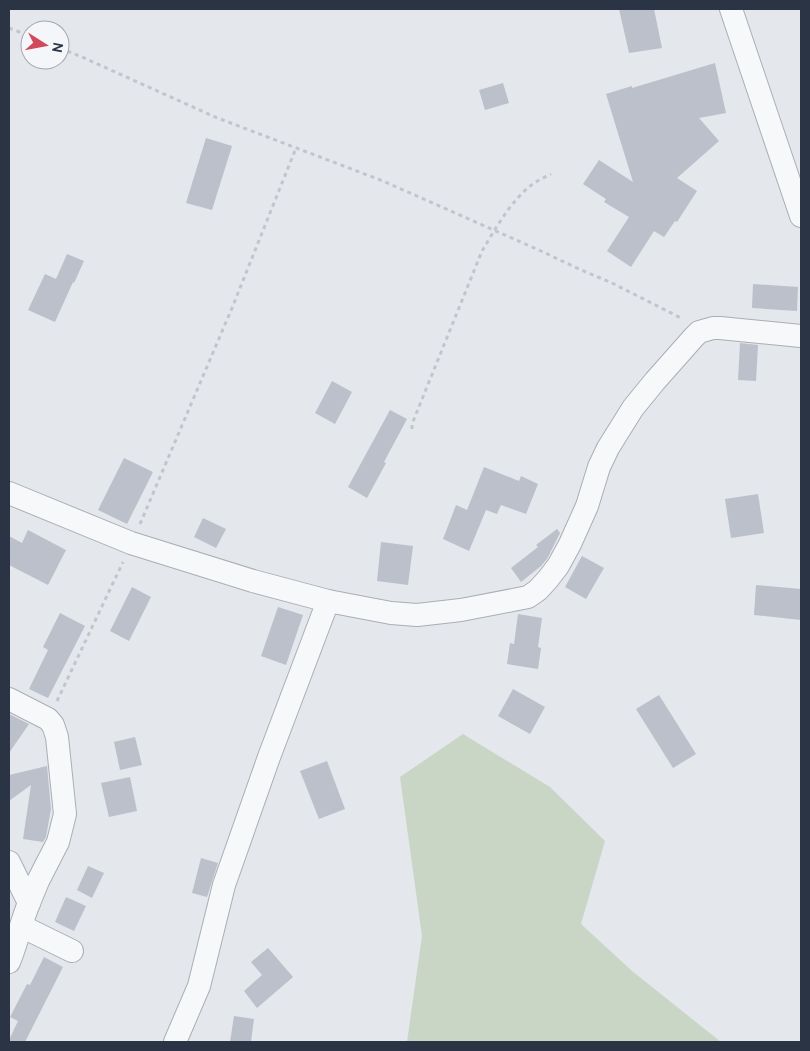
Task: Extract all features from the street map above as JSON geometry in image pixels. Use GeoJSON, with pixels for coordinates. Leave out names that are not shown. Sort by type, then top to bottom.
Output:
{"type":"FeatureCollection","features":[{"type":"Feature","properties":{"kind":"street"},"geometry":{"type":"LineString","coordinates":[[731,9],[801,216]]}},
{"type":"Feature","properties":{"kind":"street"},"geometry":{"type":"LineString","coordinates":[[9,493],[132,543],[245,579],[328,602],[391,613],[417,615],[489,605],[528,597],[548,579],[558,566],[570,544],[587,506],[599,467],[618,429],[655,380],[699,332],[720,328],[801,336]]}},
{"type":"Feature","properties":{"kind":"street"},"geometry":{"type":"LineString","coordinates":[[175,1042],[198,986],[224,885],[269,757],[328,602]]}},
{"type":"Feature","properties":{"kind":"street"},"geometry":{"type":"LineString","coordinates":[[9,699],[48,720],[53,725],[57,737],[65,814],[58,842],[29,903],[9,962]]}},
{"type":"Feature","properties":{"kind":"street"},"geometry":{"type":"LineString","coordinates":[[9,862],[29,903]]}},
{"type":"Feature","properties":{"kind":"street"},"geometry":{"type":"LineString","coordinates":[[21,926],[72,951]]}},
{"type":"Feature","properties":{"kind":"path"},"geometry":{"type":"LineString","coordinates":[[70,52],[198,110],[383,181],[612,283],[695,326],[699,332]]}},
{"type":"Feature","properties":{"kind":"path"},"geometry":{"type":"LineString","coordinates":[[48,720],[132,543],[232,308],[296,148]]}},
{"type":"Feature","properties":{"kind":"path"},"geometry":{"type":"LineString","coordinates":[[412,430],[412,424],[482,251],[521,195],[535,183],[551,174]]}},
{"type":"Feature","properties":{"kind":"green space"},"geometry":{"type":"Polygon","coordinates":[[[463,734],[550,787],[605,841],[581,924],[632,971],[721,1042],[407,1042],[422,936],[400,777],[463,734]]]}},
{"type":"Feature","properties":{"kind":"building"},"geometry":{"type":"Polygon","coordinates":[[[619,9],[654,9],[662,48],[629,53],[619,9]]]}},
{"type":"Feature","properties":{"kind":"building"},"geometry":{"type":"Polygon","coordinates":[[[715,63],[726,113],[699,118],[719,141],[677,178],[697,191],[677,222],[675,221],[664,237],[654,231],[631,267],[607,251],[629,217],[604,202],[606,199],[583,184],[599,160],[633,182],[606,94],[715,63]]]}},
{"type":"Feature","properties":{"kind":"building"},"geometry":{"type":"Polygon","coordinates":[[[503,83],[509,103],[485,110],[479,90],[503,83]]]}},
{"type":"Feature","properties":{"kind":"building"},"geometry":{"type":"Polygon","coordinates":[[[206,138],[232,146],[212,210],[186,203],[206,138]]]}},
{"type":"Feature","properties":{"kind":"building"},"geometry":{"type":"Polygon","coordinates":[[[67,254],[84,261],[55,322],[28,310],[45,274],[56,279],[67,254]]]}},
{"type":"Feature","properties":{"kind":"building"},"geometry":{"type":"Polygon","coordinates":[[[753,284],[798,287],[797,311],[752,308],[753,284]]]}},
{"type":"Feature","properties":{"kind":"building"},"geometry":{"type":"Polygon","coordinates":[[[740,343],[758,345],[756,381],[738,380],[740,343]]]}},
{"type":"Feature","properties":{"kind":"building"},"geometry":{"type":"Polygon","coordinates":[[[332,381],[352,392],[335,424],[315,413],[332,381]]]}},
{"type":"Feature","properties":{"kind":"building"},"geometry":{"type":"Polygon","coordinates":[[[390,410],[407,419],[367,498],[348,487],[390,410]]]}},
{"type":"Feature","properties":{"kind":"building"},"geometry":{"type":"Polygon","coordinates":[[[124,458],[153,472],[127,524],[98,510],[124,458]]]}},
{"type":"Feature","properties":{"kind":"building"},"geometry":{"type":"Polygon","coordinates":[[[484,467],[519,481],[521,476],[538,484],[526,514],[501,505],[497,514],[486,510],[469,551],[443,539],[456,505],[467,510],[484,467]]]}},
{"type":"Feature","properties":{"kind":"building"},"geometry":{"type":"Polygon","coordinates":[[[758,494],[764,533],[731,538],[725,499],[758,494]]]}},
{"type":"Feature","properties":{"kind":"building"},"geometry":{"type":"Polygon","coordinates":[[[203,518],[226,529],[216,548],[194,537],[203,518]]]}},
{"type":"Feature","properties":{"kind":"building"},"geometry":{"type":"Polygon","coordinates":[[[557,529],[560,533],[547,559],[521,582],[511,568],[557,529]]]}},
{"type":"Feature","properties":{"kind":"building"},"geometry":{"type":"Polygon","coordinates":[[[28,530],[66,550],[48,585],[9,565],[9,536],[22,543],[28,530]]]}},
{"type":"Feature","properties":{"kind":"building"},"geometry":{"type":"Polygon","coordinates":[[[381,542],[413,546],[408,585],[377,581],[381,542]]]}},
{"type":"Feature","properties":{"kind":"building"},"geometry":{"type":"Polygon","coordinates":[[[582,556],[604,568],[586,599],[565,587],[582,556]]]}},
{"type":"Feature","properties":{"kind":"building"},"geometry":{"type":"Polygon","coordinates":[[[756,585],[801,589],[801,620],[754,615],[756,585]]]}},
{"type":"Feature","properties":{"kind":"building"},"geometry":{"type":"Polygon","coordinates":[[[132,587],[151,597],[129,641],[110,631],[132,587]]]}},
{"type":"Feature","properties":{"kind":"building"},"geometry":{"type":"Polygon","coordinates":[[[278,607],[303,615],[286,665],[261,656],[278,607]]]}},
{"type":"Feature","properties":{"kind":"building"},"geometry":{"type":"Polygon","coordinates":[[[60,613],[85,626],[48,698],[29,689],[48,650],[43,647],[60,613]]]}},
{"type":"Feature","properties":{"kind":"building"},"geometry":{"type":"Polygon","coordinates":[[[518,614],[542,618],[538,647],[541,648],[538,669],[507,664],[510,643],[514,644],[518,614]]]}},
{"type":"Feature","properties":{"kind":"building"},"geometry":{"type":"Polygon","coordinates":[[[513,689],[545,707],[530,734],[498,716],[513,689]]]}},
{"type":"Feature","properties":{"kind":"building"},"geometry":{"type":"Polygon","coordinates":[[[659,695],[696,754],[673,768],[636,709],[659,695]]]}},
{"type":"Feature","properties":{"kind":"building"},"geometry":{"type":"Polygon","coordinates":[[[9,714],[29,724],[9,753],[9,714]]]}},
{"type":"Feature","properties":{"kind":"building"},"geometry":{"type":"Polygon","coordinates":[[[135,737],[142,765],[120,770],[114,742],[135,737]]]}},
{"type":"Feature","properties":{"kind":"building"},"geometry":{"type":"Polygon","coordinates":[[[327,761],[345,809],[319,819],[300,771],[327,761]]]}},
{"type":"Feature","properties":{"kind":"building"},"geometry":{"type":"Polygon","coordinates":[[[47,766],[51,809],[46,837],[43,842],[23,839],[31,785],[9,801],[9,775],[47,766]]]}},
{"type":"Feature","properties":{"kind":"building"},"geometry":{"type":"Polygon","coordinates":[[[130,777],[137,811],[109,817],[101,783],[130,777]]]}},
{"type":"Feature","properties":{"kind":"building"},"geometry":{"type":"Polygon","coordinates":[[[201,858],[218,863],[207,897],[192,893],[201,858]]]}},
{"type":"Feature","properties":{"kind":"building"},"geometry":{"type":"Polygon","coordinates":[[[88,866],[104,873],[92,898],[77,890],[88,866]]]}},
{"type":"Feature","properties":{"kind":"building"},"geometry":{"type":"Polygon","coordinates":[[[66,897],[86,906],[74,931],[55,922],[66,897]]]}},
{"type":"Feature","properties":{"kind":"building"},"geometry":{"type":"Polygon","coordinates":[[[268,948],[293,977],[257,1008],[244,991],[262,975],[251,962],[268,948]]]}},
{"type":"Feature","properties":{"kind":"building"},"geometry":{"type":"Polygon","coordinates":[[[44,957],[63,967],[25,1042],[9,1042],[18,1021],[10,1017],[27,984],[30,985],[44,957]]]}},
{"type":"Feature","properties":{"kind":"building"},"geometry":{"type":"Polygon","coordinates":[[[234,1016],[254,1019],[251,1042],[230,1042],[234,1016]]]}}]}
